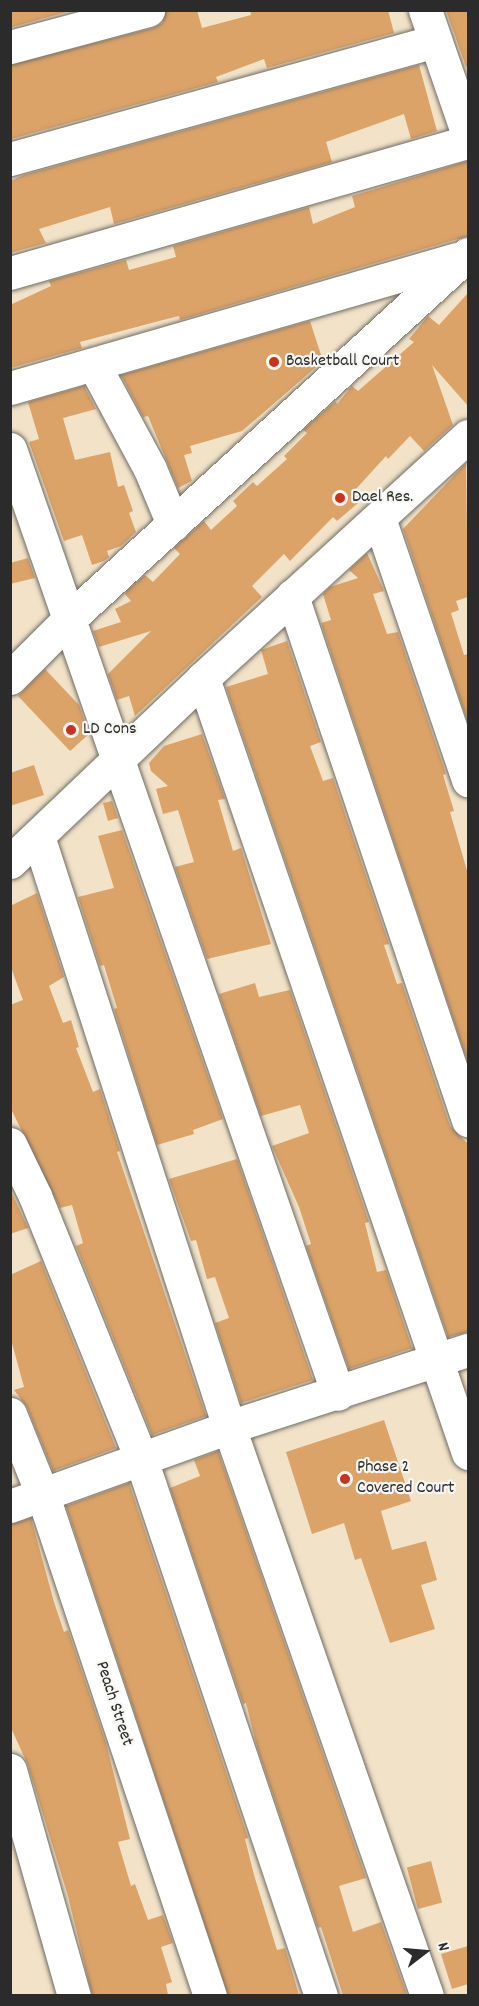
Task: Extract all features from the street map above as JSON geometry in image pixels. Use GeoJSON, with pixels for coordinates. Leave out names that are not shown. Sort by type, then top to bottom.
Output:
{"type":"FeatureCollection","features":[{"type":"Feature","properties":{"kind":"street"},"geometry":{"type":"LineString","coordinates":[[10,47],[148,10]]}},
{"type":"Feature","properties":{"kind":"street"},"geometry":{"type":"LineString","coordinates":[[425,10],[468,135]]}},
{"type":"Feature","properties":{"kind":"street"},"geometry":{"type":"LineString","coordinates":[[10,159],[435,41]]}},
{"type":"Feature","properties":{"kind":"street"},"geometry":{"type":"LineString","coordinates":[[10,273],[468,142]]}},
{"type":"Feature","properties":{"kind":"street"},"geometry":{"type":"LineString","coordinates":[[10,388],[467,256]]}},
{"type":"Feature","properties":{"kind":"street"},"geometry":{"type":"LineString","coordinates":[[10,678],[69,619],[467,256]]}},
{"type":"Feature","properties":{"kind":"street"},"geometry":{"type":"LineString","coordinates":[[94,365],[150,469],[173,524]]}},
{"type":"Feature","properties":{"kind":"street"},"geometry":{"type":"LineString","coordinates":[[10,862],[203,678],[292,596],[380,521],[468,436]]}},
{"type":"Feature","properties":{"kind":"street"},"geometry":{"type":"LineString","coordinates":[[10,448],[338,1394]]}},
{"type":"Feature","properties":{"kind":"street"},"geometry":{"type":"LineString","coordinates":[[380,521],[468,780]]}},
{"type":"Feature","properties":{"kind":"street"},"geometry":{"type":"LineString","coordinates":[[292,596],[468,1120]]}},
{"type":"Feature","properties":{"kind":"street"},"geometry":{"type":"LineString","coordinates":[[203,678],[468,1453]]}},
{"type":"Feature","properties":{"kind":"street"},"geometry":{"type":"LineString","coordinates":[[38,836],[230,1427],[427,1995]]}},
{"type":"Feature","properties":{"kind":"street"},"geometry":{"type":"LineString","coordinates":[[10,1144],[35,1196],[141,1459],[321,1995]]}},
{"type":"Feature","properties":{"kind":"street"},"geometry":{"type":"LineString","coordinates":[[10,1506],[230,1427],[338,1394],[468,1350]]}},
{"type":"Feature","properties":{"kind":"street","name":"Peach Street"},"geometry":{"type":"LineString","coordinates":[[10,1414],[43,1496],[210,1995]]}},
{"type":"Feature","properties":{"kind":"street"},"geometry":{"type":"LineString","coordinates":[[10,1770],[74,1995]]}},
{"type":"Feature","properties":{"kind":"building"},"geometry":{"type":"Polygon","coordinates":[[[10,10],[74,10],[12,27],[10,10]]]}},
{"type":"Feature","properties":{"kind":"building"},"geometry":{"type":"Polygon","coordinates":[[[166,10],[197,10],[202,28],[251,15],[250,10],[388,10],[394,33],[267,68],[264,59],[216,77],[218,82],[11,139],[10,65],[153,28],[162,23],[166,10]]]}},
{"type":"Feature","properties":{"kind":"building"},"geometry":{"type":"Polygon","coordinates":[[[446,10],[468,10],[468,66],[466,67],[446,10]]]}},
{"type":"Feature","properties":{"kind":"building"},"geometry":{"type":"Polygon","coordinates":[[[419,65],[437,131],[411,139],[404,114],[326,142],[332,162],[114,224],[110,207],[39,229],[46,243],[10,253],[10,181],[24,175],[419,65]]]}},
{"type":"Feature","properties":{"kind":"building"},"geometry":{"type":"Polygon","coordinates":[[[468,161],[468,236],[180,320],[179,316],[80,342],[82,348],[10,368],[10,305],[51,286],[49,281],[126,260],[129,270],[176,257],[173,246],[309,207],[313,224],[355,207],[352,196],[468,161]]]}},
{"type":"Feature","properties":{"kind":"building"},"geometry":{"type":"Polygon","coordinates":[[[468,293],[468,406],[432,365],[453,425],[424,451],[410,436],[388,459],[386,456],[356,489],[364,498],[337,521],[333,517],[290,561],[284,554],[252,586],[262,597],[135,716],[129,696],[117,700],[108,674],[151,631],[99,647],[93,631],[121,622],[115,609],[131,601],[125,594],[128,590],[145,575],[153,582],[180,554],[174,548],[204,521],[211,530],[237,506],[233,501],[253,482],[257,486],[287,459],[284,456],[307,433],[303,430],[336,401],[337,404],[352,386],[358,391],[414,342],[409,339],[428,316],[439,325],[468,293]]]}},
{"type":"Feature","properties":{"kind":"building"},"geometry":{"type":"Polygon","coordinates":[[[310,321],[323,361],[242,431],[190,446],[192,453],[184,455],[192,481],[178,488],[148,416],[143,417],[121,375],[310,321]]]}},
{"type":"Feature","properties":{"kind":"building"},"geometry":{"type":"Polygon","coordinates":[[[84,386],[96,409],[63,418],[75,460],[110,452],[118,487],[124,485],[133,511],[129,513],[136,532],[121,546],[107,551],[109,557],[104,561],[92,565],[82,535],[64,541],[29,442],[39,439],[28,402],[84,386]]]}},
{"type":"Feature","properties":{"kind":"building"},"geometry":{"type":"Polygon","coordinates":[[[466,463],[468,597],[456,601],[459,610],[451,613],[464,655],[468,654],[468,723],[403,529],[466,463]]]}},
{"type":"Feature","properties":{"kind":"building"},"geometry":{"type":"Polygon","coordinates":[[[367,553],[384,591],[373,594],[387,634],[398,632],[446,774],[443,775],[454,811],[450,812],[468,874],[468,1063],[321,623],[331,620],[323,594],[330,587],[358,578],[349,570],[367,553]]]}},
{"type":"Feature","properties":{"kind":"building"},"geometry":{"type":"Polygon","coordinates":[[[28,558],[35,578],[10,584],[10,563],[28,558]]]}},
{"type":"Feature","properties":{"kind":"building"},"geometry":{"type":"Polygon","coordinates":[[[287,641],[321,742],[310,746],[323,781],[333,778],[389,944],[384,945],[397,984],[402,983],[450,1126],[468,1144],[468,1332],[448,1337],[226,687],[268,674],[261,650],[287,641]]]}},
{"type":"Feature","properties":{"kind":"building"},"geometry":{"type":"Polygon","coordinates":[[[45,669],[79,705],[89,734],[70,751],[18,696],[45,669]]]}},
{"type":"Feature","properties":{"kind":"building"},"geometry":{"type":"Polygon","coordinates":[[[202,734],[225,799],[218,800],[233,851],[241,848],[271,944],[207,959],[175,867],[194,862],[178,810],[163,814],[156,789],[168,786],[151,771],[149,763],[164,746],[202,734]]]}},
{"type":"Feature","properties":{"kind":"building"},"geometry":{"type":"Polygon","coordinates":[[[34,765],[44,795],[10,806],[10,773],[34,765]]]}},
{"type":"Feature","properties":{"kind":"building"},"geometry":{"type":"Polygon","coordinates":[[[112,801],[118,818],[108,821],[103,803],[112,801]]]}},
{"type":"Feature","properties":{"kind":"building"},"geometry":{"type":"Polygon","coordinates":[[[122,830],[223,1119],[193,1130],[194,1134],[157,1145],[114,1009],[117,1008],[104,965],[100,966],[78,897],[114,888],[98,836],[122,830]]]}},
{"type":"Feature","properties":{"kind":"building"},"geometry":{"type":"Polygon","coordinates":[[[37,893],[64,977],[49,986],[63,1023],[71,1020],[79,1047],[76,1048],[93,1092],[100,1089],[120,1151],[117,1152],[206,1416],[152,1435],[76,1246],[83,1243],[72,1205],[60,1208],[10,1107],[10,1005],[23,1000],[10,965],[10,906],[37,893]]]}},
{"type":"Feature","properties":{"kind":"building"},"geometry":{"type":"Polygon","coordinates":[[[255,983],[259,997],[290,990],[369,1222],[365,1223],[377,1272],[386,1270],[412,1348],[349,1369],[306,1246],[311,1244],[299,1207],[272,1146],[309,1133],[300,1105],[261,1116],[219,994],[255,983]]]}},
{"type":"Feature","properties":{"kind":"building"},"geometry":{"type":"Polygon","coordinates":[[[237,1159],[313,1380],[241,1403],[215,1323],[229,1318],[215,1277],[207,1279],[196,1240],[191,1241],[169,1179],[237,1159]]]}},
{"type":"Feature","properties":{"kind":"building"},"geometry":{"type":"Polygon","coordinates":[[[10,1189],[28,1228],[10,1234],[10,1189]]]}},
{"type":"Feature","properties":{"kind":"building"},"geometry":{"type":"Polygon","coordinates":[[[41,1261],[116,1448],[53,1471],[27,1407],[14,1390],[24,1387],[10,1336],[10,1275],[41,1261]]]}},
{"type":"Feature","properties":{"kind":"building"},"geometry":{"type":"Polygon","coordinates":[[[384,1420],[411,1501],[381,1511],[392,1550],[426,1541],[437,1580],[421,1585],[435,1629],[390,1643],[361,1558],[355,1560],[344,1523],[312,1534],[286,1452],[384,1420]]]}},
{"type":"Feature","properties":{"kind":"building"},"geometry":{"type":"Polygon","coordinates":[[[218,1451],[366,1878],[339,1886],[353,1932],[381,1922],[407,1995],[343,1995],[321,1927],[318,1928],[257,1747],[246,1703],[243,1704],[170,1488],[200,1476],[194,1460],[218,1451]]]}},
{"type":"Feature","properties":{"kind":"building"},"geometry":{"type":"Polygon","coordinates":[[[129,1483],[248,1838],[245,1839],[254,1875],[277,1950],[285,1948],[299,1995],[228,1995],[66,1506],[129,1483]]]}},
{"type":"Feature","properties":{"kind":"building"},"geometry":{"type":"Polygon","coordinates":[[[31,1518],[64,1632],[68,1630],[106,1743],[130,1839],[118,1842],[131,1886],[135,1884],[148,1920],[163,1915],[173,1943],[161,1947],[172,1982],[166,1984],[168,1995],[92,1995],[68,1896],[28,1765],[11,1728],[10,1524],[31,1518]]]}},
{"type":"Feature","properties":{"kind":"building"},"geometry":{"type":"Polygon","coordinates":[[[431,1861],[442,1903],[418,1909],[407,1867],[431,1861]]]}},
{"type":"Feature","properties":{"kind":"building"},"geometry":{"type":"Polygon","coordinates":[[[468,1946],[468,1984],[452,1989],[441,1954],[468,1946]]]}},
{"type":"Feature","properties":{"kind":"place","name":"Basketball Court"},"geometry":{"type":"Point","coordinates":[274,362]}},
{"type":"Feature","properties":{"kind":"place","name":"Dael Res."},"geometry":{"type":"Point","coordinates":[340,498]}},
{"type":"Feature","properties":{"kind":"place","name":"LD Cons"},"geometry":{"type":"Point","coordinates":[71,730]}},
{"type":"Feature","properties":{"kind":"place","name":"Phase 2 Covered Court"},"geometry":{"type":"Point","coordinates":[345,1479]}}]}
